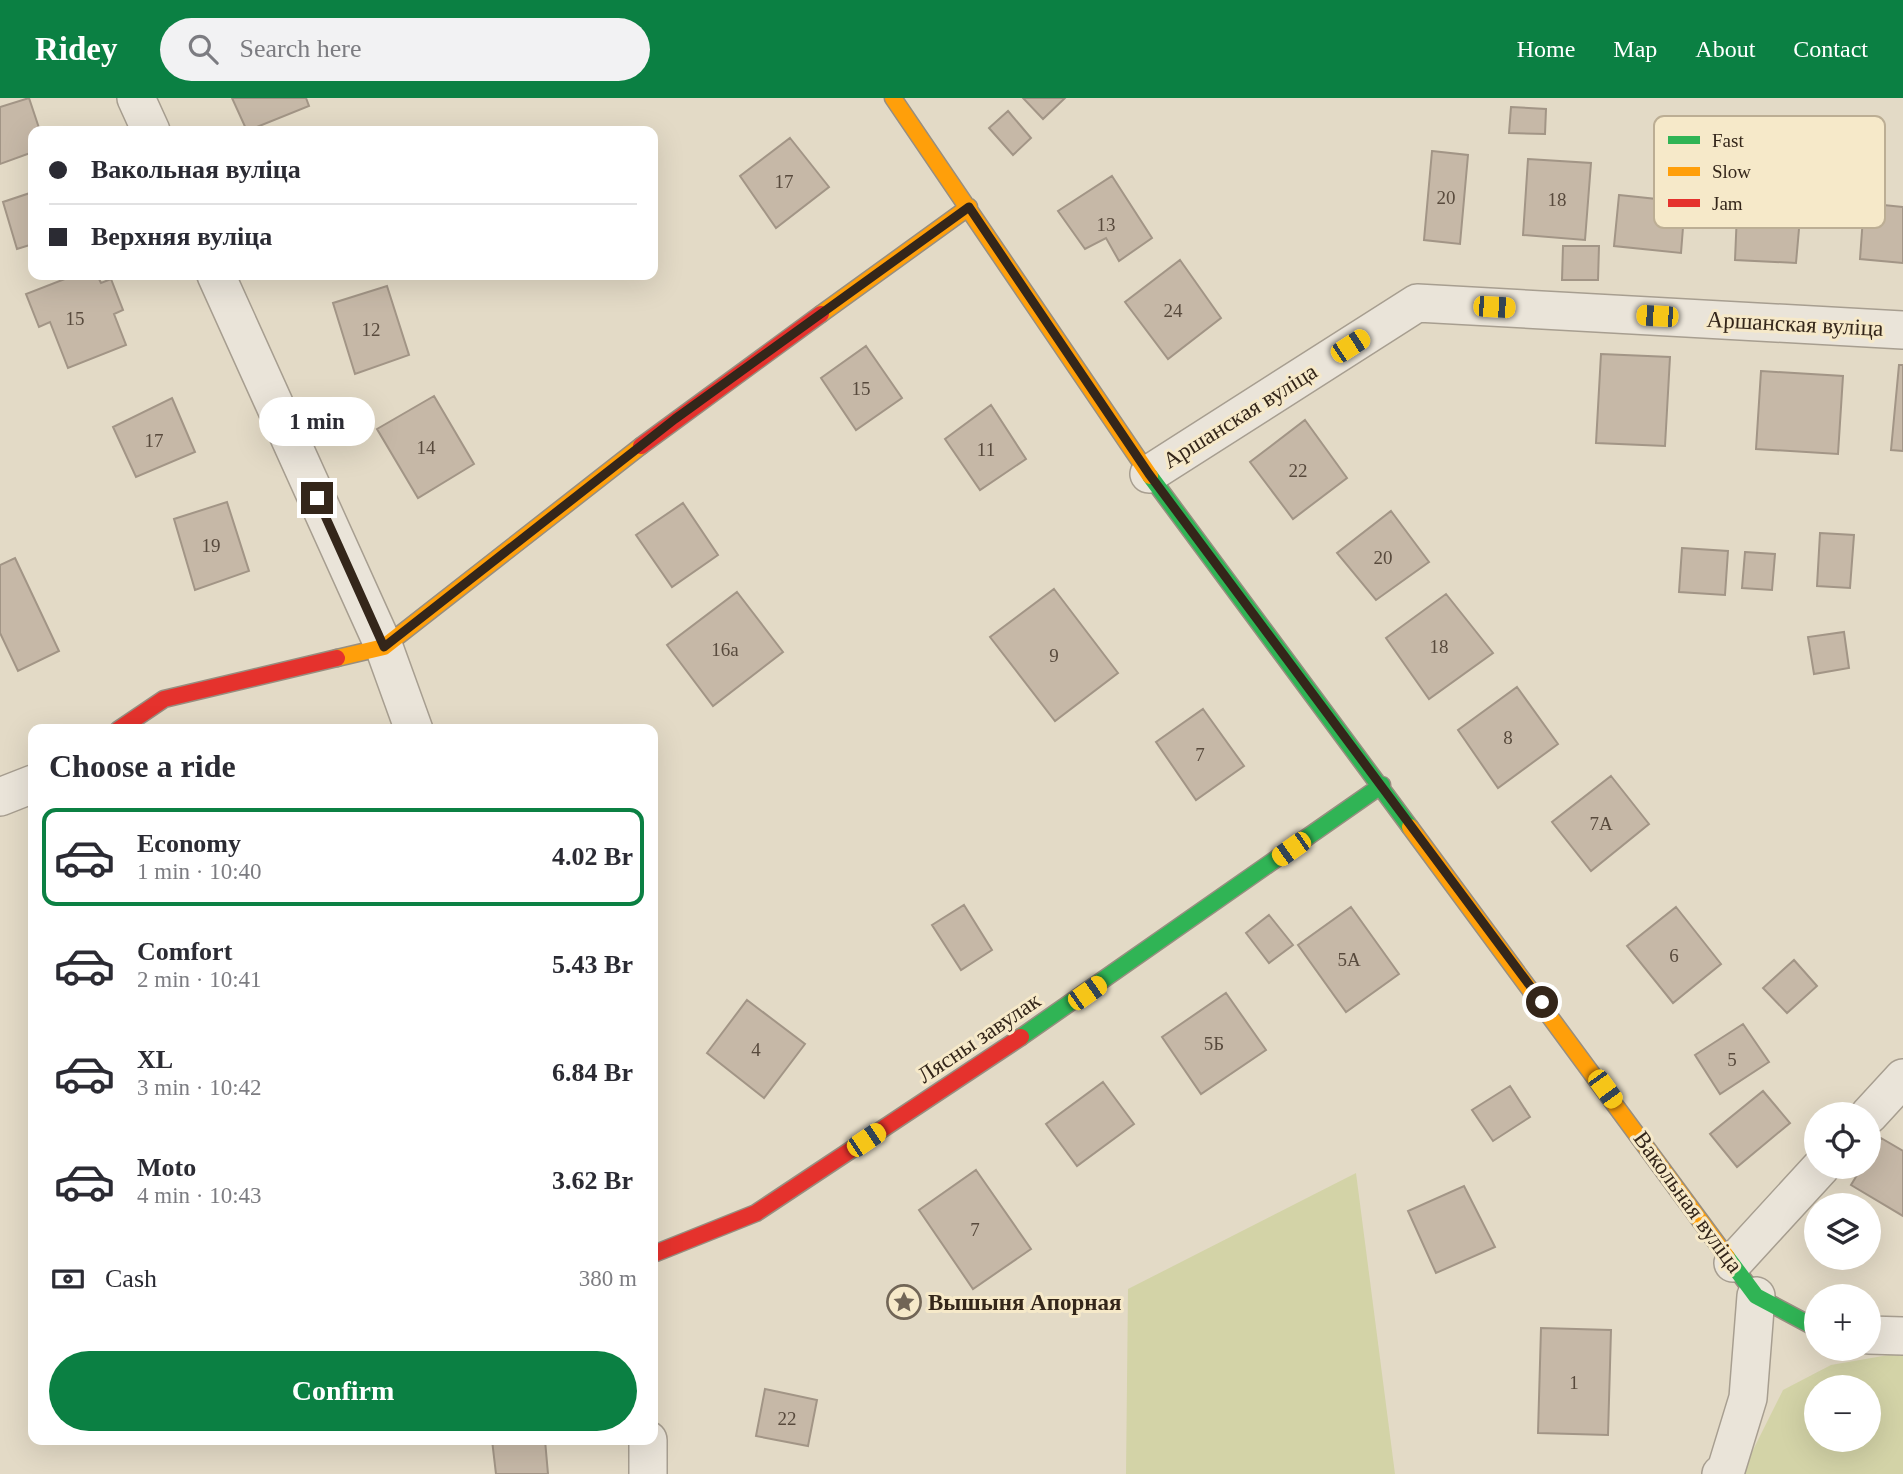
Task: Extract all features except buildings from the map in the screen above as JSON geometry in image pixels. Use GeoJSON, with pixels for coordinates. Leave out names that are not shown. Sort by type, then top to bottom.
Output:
{"type":"FeatureCollection","features":[{"type":"Feature","properties":{"kind":"street"},"geometry":{"type":"LineString","coordinates":[[136,98],[149,126]]}},
{"type":"Feature","properties":{"kind":"street","name":"Вакольная вуліца"},"geometry":{"type":"LineString","coordinates":[[905,103],[969,207],[1149,474],[1382,785],[1756,1296],[1804,1322]]}},
{"type":"Feature","properties":{"kind":"street"},"geometry":{"type":"LineString","coordinates":[[127,724],[164,699],[384,647],[675,419],[969,207]]}},
{"type":"Feature","properties":{"kind":"street"},"geometry":{"type":"LineString","coordinates":[[218,280],[384,647],[412,724]]}},
{"type":"Feature","properties":{"kind":"street","name":"Аршанская вуліца"},"geometry":{"type":"LineString","coordinates":[[1149,474],[1417,303],[1903,330]]}},
{"type":"Feature","properties":{"kind":"street","name":"Лясны завулак"},"geometry":{"type":"LineString","coordinates":[[658,1256],[756,1213],[1087,993],[1382,785]]}},
{"type":"Feature","properties":{"kind":"street"},"geometry":{"type":"LineString","coordinates":[[0,797],[28,786]]}},
{"type":"Feature","properties":{"kind":"street"},"geometry":{"type":"LineString","coordinates":[[1881,1102],[1903,1078]]}},
{"type":"Feature","properties":{"kind":"street"},"geometry":{"type":"LineString","coordinates":[[1733,1263],[1810,1179]]}},
{"type":"Feature","properties":{"kind":"street"},"geometry":{"type":"LineString","coordinates":[[1721,1474],[1726,1469],[1748,1398],[1756,1296]]}},
{"type":"Feature","properties":{"kind":"street"},"geometry":{"type":"LineString","coordinates":[[1881,1335],[1903,1336]]}},
{"type":"Feature","properties":{"kind":"street"},"geometry":{"type":"LineString","coordinates":[[648,1445],[648,1474]]}},
{"type":"Feature","properties":{"kind":"green space"},"geometry":{"type":"Polygon","coordinates":[[[1356,1173],[1395,1474],[1126,1474],[1128,1289],[1356,1173]]]}},
{"type":"Feature","properties":{"kind":"green space"},"geometry":{"type":"Polygon","coordinates":[[[1903,1354],[1903,1474],[1741,1474],[1783,1390],[1804,1379],[1804,1452],[1881,1452],[1881,1375],[1812,1375],[1831,1365],[1854,1361],[1881,1361],[1881,1356],[1903,1354]]]}},
{"type":"Feature","properties":{"kind":"traffic: fast"},"geometry":{"type":"LineString","coordinates":[[1150,476],[1410,827]]}},
{"type":"Feature","properties":{"kind":"traffic: fast"},"geometry":{"type":"LineString","coordinates":[[1021,1037],[1382,785]]}},
{"type":"Feature","properties":{"kind":"traffic: fast"},"geometry":{"type":"LineString","coordinates":[[1727,1257],[1756,1296],[1804,1322]]}},
{"type":"Feature","properties":{"kind":"traffic: slow"},"geometry":{"type":"LineString","coordinates":[[893,98],[1150,476]]}},
{"type":"Feature","properties":{"kind":"traffic: slow"},"geometry":{"type":"LineString","coordinates":[[821,314],[969,207]]}},
{"type":"Feature","properties":{"kind":"traffic: slow"},"geometry":{"type":"LineString","coordinates":[[337,658],[384,647],[641,446]]}},
{"type":"Feature","properties":{"kind":"traffic: slow"},"geometry":{"type":"LineString","coordinates":[[1410,827],[1727,1257]]}},
{"type":"Feature","properties":{"kind":"traffic: jam"},"geometry":{"type":"LineString","coordinates":[[641,446],[821,314]]}},
{"type":"Feature","properties":{"kind":"traffic: jam"},"geometry":{"type":"LineString","coordinates":[[127,724],[164,699],[337,658]]}},
{"type":"Feature","properties":{"kind":"traffic: jam"},"geometry":{"type":"LineString","coordinates":[[658,1252],[756,1213],[1021,1037]]}},
{"type":"Feature","properties":{"kind":"place","name":"Вышыня Апорная"},"geometry":{"type":"Point","coordinates":[904,1302]}},
{"type":"Feature","properties":{"kind":"route"},"geometry":{"type":"LineString","coordinates":[[317,498],[384,647],[675,419],[969,207],[1149,474],[1542,1002]]}}]}
